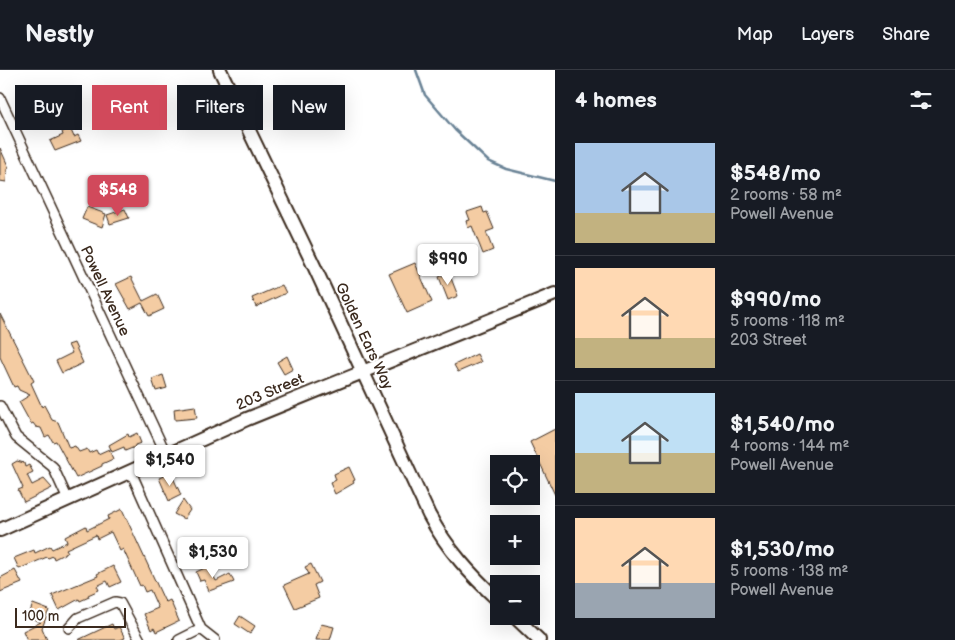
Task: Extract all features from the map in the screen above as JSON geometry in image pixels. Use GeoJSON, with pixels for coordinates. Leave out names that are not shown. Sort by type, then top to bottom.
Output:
{"type":"FeatureCollection","features":[{"type":"Feature","properties":{"kind":"main road","name":"Golden Ears Way"},"geometry":{"type":"LineString","coordinates":[[220,70],[438,531],[468,572],[490,593]]}},
{"type":"Feature","properties":{"kind":"main road","name":"203 Street"},"geometry":{"type":"LineString","coordinates":[[0,530],[247,419],[555,294]]}},
{"type":"Feature","properties":{"kind":"main road"},"geometry":{"type":"LineString","coordinates":[[523,625],[538,640]]}},
{"type":"Feature","properties":{"kind":"street","name":"Powell Avenue"},"geometry":{"type":"LineString","coordinates":[[0,98],[166,456]]}},
{"type":"Feature","properties":{"kind":"street"},"geometry":{"type":"LineString","coordinates":[[0,406],[3,421],[16,437],[24,446],[53,467],[68,500]]}},
{"type":"Feature","properties":{"kind":"street"},"geometry":{"type":"LineString","coordinates":[[131,472],[202,629],[214,640]]}},
{"type":"Feature","properties":{"kind":"street"},"geometry":{"type":"LineString","coordinates":[[69,628],[78,618],[114,602],[120,603],[140,640]]}},
{"type":"Feature","properties":{"kind":"street"},"geometry":{"type":"LineString","coordinates":[[178,640],[202,629]]}},
{"type":"Feature","properties":{"kind":"building"},"geometry":{"type":"Polygon","coordinates":[[[71,130],[74,137],[78,135],[81,141],[55,151],[50,141],[63,135],[62,132],[71,130]]]}},
{"type":"Feature","properties":{"kind":"building"},"geometry":{"type":"Polygon","coordinates":[[[0,148],[9,168],[7,169],[6,182],[0,181],[0,148]]]}},
{"type":"Feature","properties":{"kind":"building"},"geometry":{"type":"Polygon","coordinates":[[[87,207],[106,214],[102,227],[82,219],[87,207]]]}},
{"type":"Feature","properties":{"kind":"building"},"geometry":{"type":"Polygon","coordinates":[[[482,207],[484,213],[487,212],[494,229],[486,232],[493,250],[483,254],[472,226],[468,228],[466,221],[470,220],[467,212],[482,207]]]}},
{"type":"Feature","properties":{"kind":"building"},"geometry":{"type":"Polygon","coordinates":[[[125,209],[129,218],[110,224],[107,215],[125,209]]]}},
{"type":"Feature","properties":{"kind":"building"},"geometry":{"type":"Polygon","coordinates":[[[415,263],[432,302],[407,313],[389,274],[415,263]]]}},
{"type":"Feature","properties":{"kind":"building"},"geometry":{"type":"Polygon","coordinates":[[[449,273],[458,296],[448,300],[439,277],[449,273]]]}},
{"type":"Feature","properties":{"kind":"building"},"geometry":{"type":"Polygon","coordinates":[[[131,277],[143,301],[157,294],[164,309],[149,316],[142,303],[130,309],[116,284],[131,277]]]}},
{"type":"Feature","properties":{"kind":"building"},"geometry":{"type":"Polygon","coordinates":[[[282,285],[286,293],[256,307],[252,298],[282,285]]]}},
{"type":"Feature","properties":{"kind":"building"},"geometry":{"type":"Polygon","coordinates":[[[0,314],[34,381],[31,383],[42,407],[44,405],[52,420],[58,422],[69,448],[75,446],[79,452],[87,449],[89,453],[96,450],[98,454],[109,449],[113,459],[76,478],[56,441],[53,442],[49,435],[45,437],[41,428],[36,427],[33,423],[31,424],[19,402],[30,395],[19,390],[17,386],[14,387],[0,357],[0,314]]]}},
{"type":"Feature","properties":{"kind":"building"},"geometry":{"type":"Polygon","coordinates":[[[74,343],[83,363],[62,373],[56,361],[72,353],[68,345],[74,343]]]}},
{"type":"Feature","properties":{"kind":"building"},"geometry":{"type":"Polygon","coordinates":[[[477,354],[481,362],[458,372],[454,365],[477,354]]]}},
{"type":"Feature","properties":{"kind":"building"},"geometry":{"type":"Polygon","coordinates":[[[287,356],[293,369],[284,374],[277,362],[287,356]]]}},
{"type":"Feature","properties":{"kind":"building"},"geometry":{"type":"Polygon","coordinates":[[[163,375],[167,388],[156,391],[152,379],[163,375]]]}},
{"type":"Feature","properties":{"kind":"building"},"geometry":{"type":"Polygon","coordinates":[[[195,406],[197,418],[175,420],[174,409],[195,406]]]}},
{"type":"Feature","properties":{"kind":"building"},"geometry":{"type":"Polygon","coordinates":[[[555,429],[555,495],[540,463],[540,455],[536,455],[530,442],[555,429]]]}},
{"type":"Feature","properties":{"kind":"building"},"geometry":{"type":"Polygon","coordinates":[[[137,433],[141,443],[125,451],[124,447],[112,452],[109,445],[128,434],[129,437],[137,433]]]}},
{"type":"Feature","properties":{"kind":"building"},"geometry":{"type":"Polygon","coordinates":[[[17,461],[24,463],[25,467],[29,465],[33,472],[27,475],[32,485],[44,479],[52,488],[24,502],[18,490],[23,488],[12,464],[17,461]]]}},
{"type":"Feature","properties":{"kind":"building"},"geometry":{"type":"Polygon","coordinates":[[[349,467],[355,480],[353,481],[354,483],[335,494],[330,483],[336,480],[334,474],[349,467]]]}},
{"type":"Feature","properties":{"kind":"building"},"geometry":{"type":"Polygon","coordinates":[[[171,473],[181,495],[169,501],[159,478],[171,473]]]}},
{"type":"Feature","properties":{"kind":"building"},"geometry":{"type":"Polygon","coordinates":[[[183,500],[190,510],[184,519],[174,514],[183,500]]]}},
{"type":"Feature","properties":{"kind":"building"},"geometry":{"type":"Polygon","coordinates":[[[122,509],[164,600],[166,602],[170,600],[179,621],[156,632],[154,628],[151,630],[144,614],[158,608],[150,590],[145,592],[142,585],[140,586],[123,549],[120,551],[111,532],[97,539],[96,535],[66,549],[68,552],[54,559],[53,556],[47,557],[19,569],[14,558],[34,550],[35,553],[50,546],[52,549],[67,542],[65,537],[86,526],[87,530],[109,519],[108,516],[122,509]]]}},
{"type":"Feature","properties":{"kind":"building"},"geometry":{"type":"Polygon","coordinates":[[[311,564],[320,582],[314,585],[319,598],[295,608],[284,585],[309,574],[305,567],[311,564]]]}},
{"type":"Feature","properties":{"kind":"building"},"geometry":{"type":"Polygon","coordinates":[[[113,566],[121,582],[110,587],[107,581],[97,586],[99,590],[88,595],[89,597],[80,601],[79,599],[59,610],[52,595],[98,576],[97,574],[113,566]]]}},
{"type":"Feature","properties":{"kind":"building"},"geometry":{"type":"Polygon","coordinates":[[[209,566],[216,581],[230,574],[234,582],[209,591],[204,580],[200,581],[196,572],[209,566]]]}},
{"type":"Feature","properties":{"kind":"building"},"geometry":{"type":"Polygon","coordinates":[[[15,570],[22,583],[0,592],[0,578],[15,570]]]}},
{"type":"Feature","properties":{"kind":"building"},"geometry":{"type":"Polygon","coordinates":[[[33,604],[49,610],[42,628],[47,640],[27,640],[23,631],[41,622],[28,617],[33,604]]]}},
{"type":"Feature","properties":{"kind":"building"},"geometry":{"type":"Polygon","coordinates":[[[240,616],[255,626],[250,634],[235,624],[240,616]]]}},
{"type":"Feature","properties":{"kind":"building"},"geometry":{"type":"Polygon","coordinates":[[[112,624],[114,629],[119,627],[125,638],[120,640],[78,640],[112,624]]]}},
{"type":"Feature","properties":{"kind":"building"},"geometry":{"type":"Polygon","coordinates":[[[321,624],[334,627],[330,640],[316,640],[321,624]]]}},
{"type":"Feature","properties":{"kind":"waterway"},"geometry":{"type":"LineString","coordinates":[[416,70],[425,95],[455,130],[488,161],[506,169],[555,181]]}}]}
